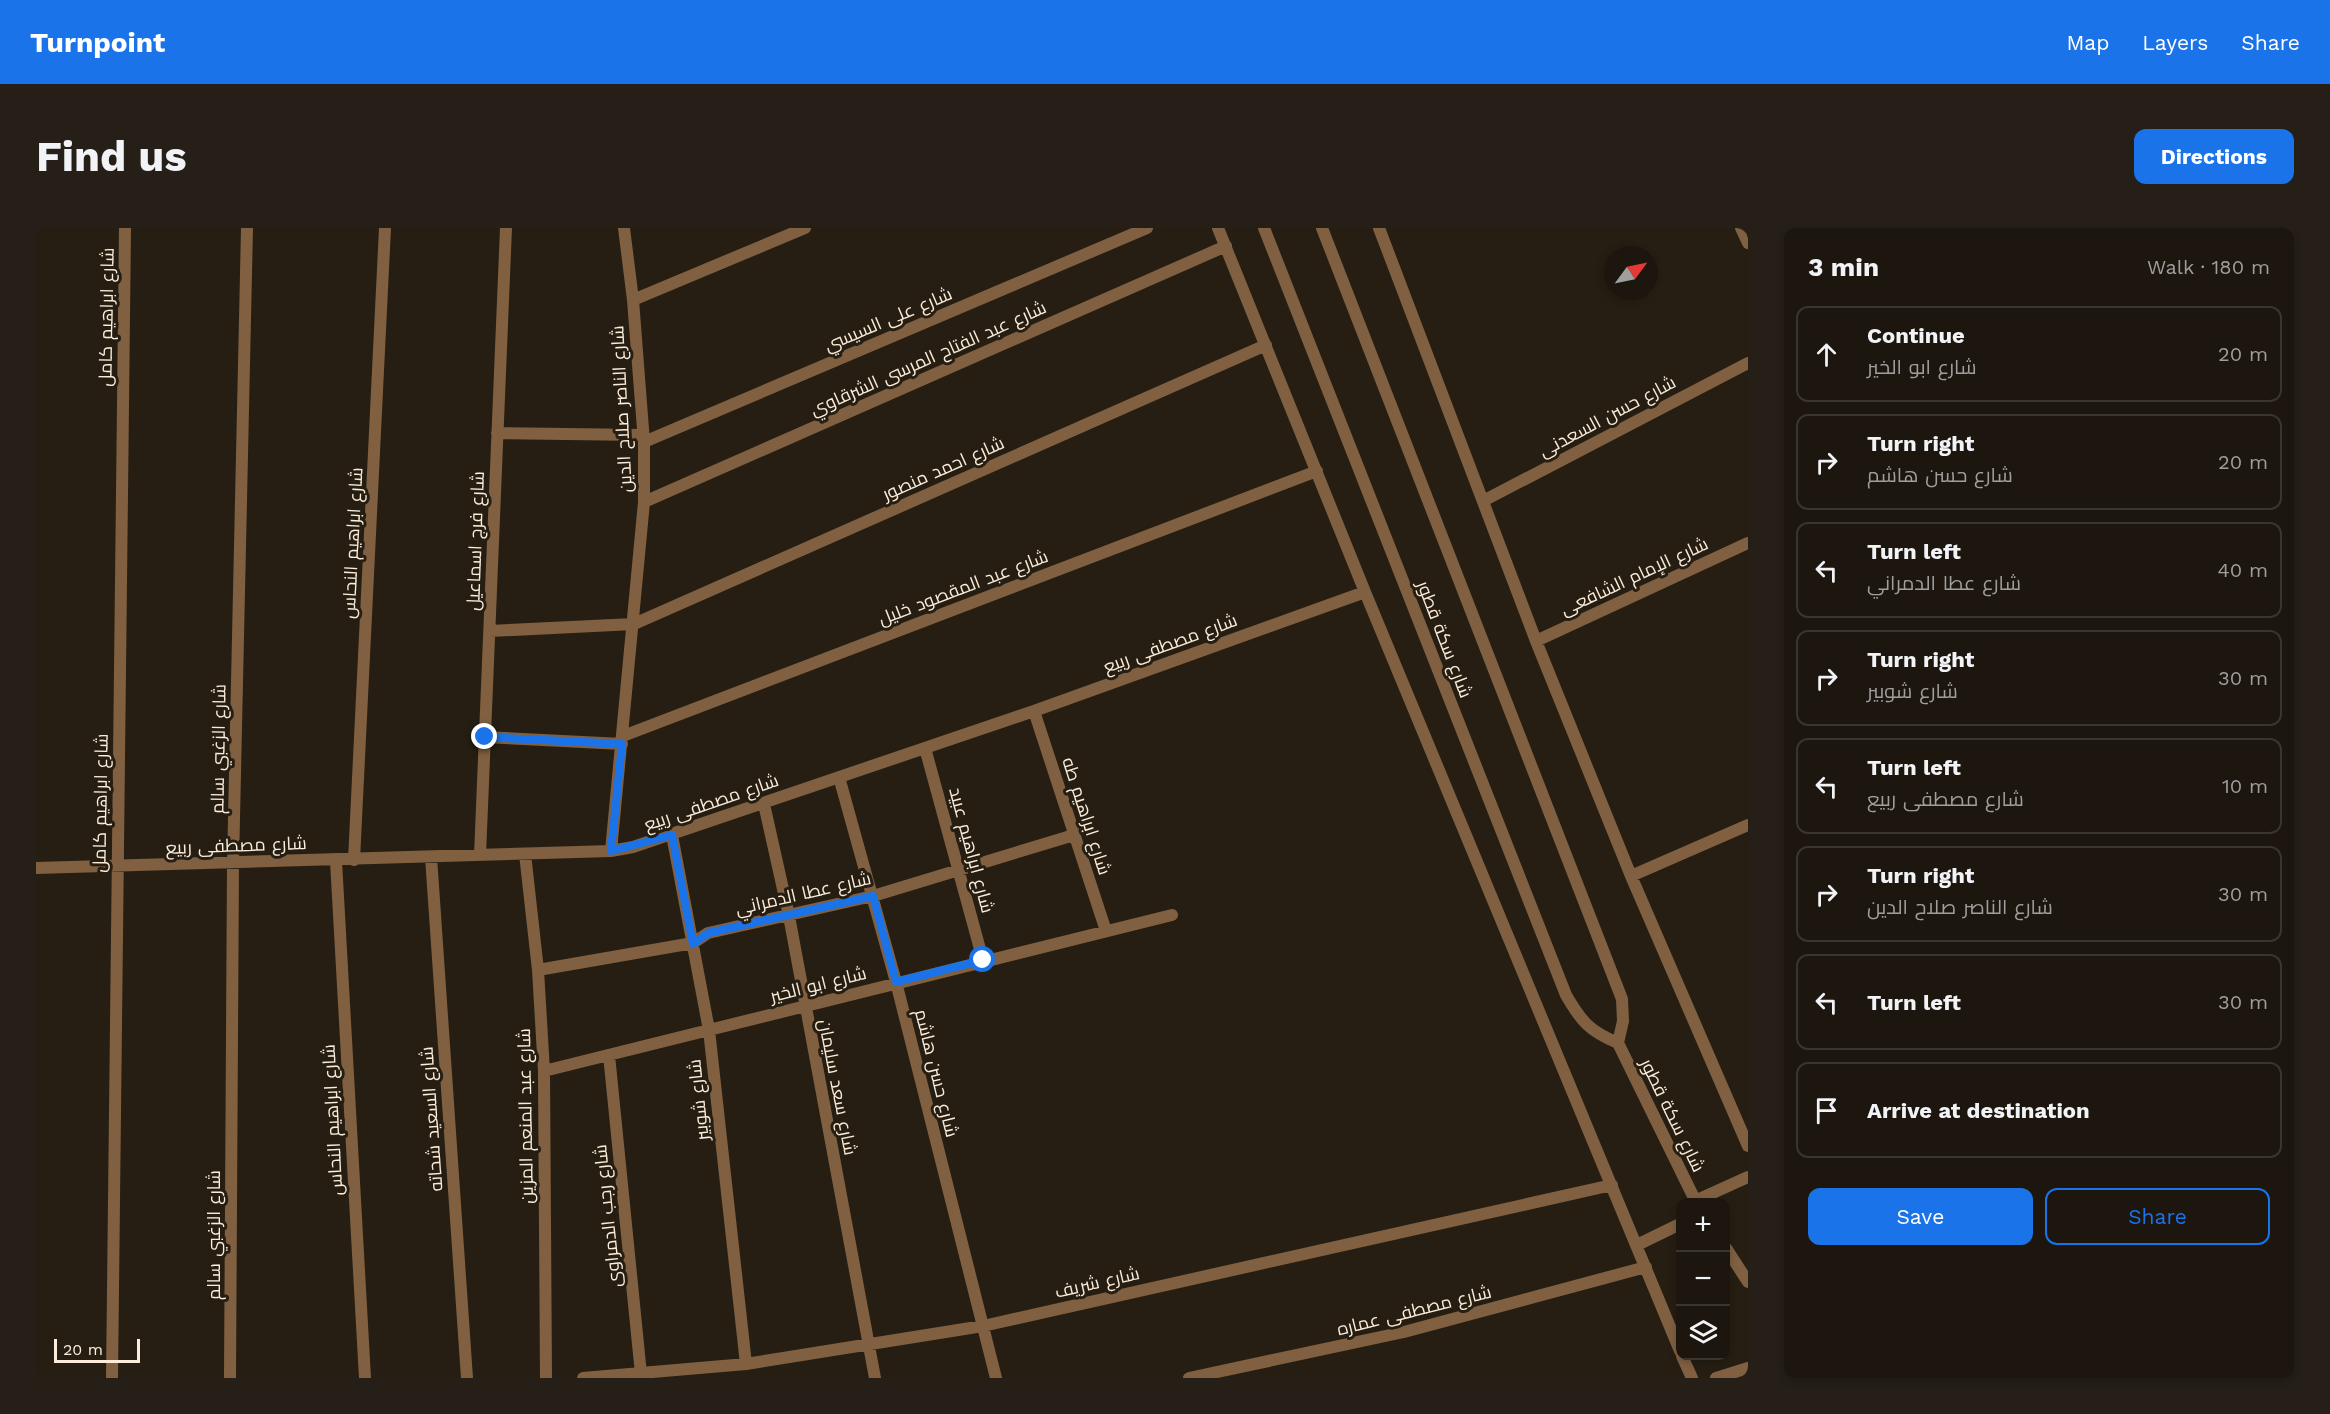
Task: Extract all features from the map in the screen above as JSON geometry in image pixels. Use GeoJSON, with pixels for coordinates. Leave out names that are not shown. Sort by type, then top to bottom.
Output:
{"type":"FeatureCollection","features":[{"type":"Feature","properties":{"kind":"street","name":"شارع ابراهيم كامل"},"geometry":{"type":"LineString","coordinates":[[112,1378],[124,228]]}},
{"type":"Feature","properties":{"kind":"street","name":"شارع الزغبي سالم"},"geometry":{"type":"LineString","coordinates":[[230,1378],[233,864],[247,228]]}},
{"type":"Feature","properties":{"kind":"street","name":"شارع ابراهيم النحاس"},"geometry":{"type":"LineString","coordinates":[[354,860],[385,228]]}},
{"type":"Feature","properties":{"kind":"street","name":"شارع فرج اسماعيل"},"geometry":{"type":"LineString","coordinates":[[480,855],[506,228]]}},
{"type":"Feature","properties":{"kind":"street","name":"شارع الناصر صلاح الدين"},"geometry":{"type":"LineString","coordinates":[[611,851],[644,502],[644,439],[633,300],[624,228]]}},
{"type":"Feature","properties":{"kind":"street"},"geometry":{"type":"LineString","coordinates":[[633,300],[805,228]]}},
{"type":"Feature","properties":{"kind":"street","name":"شارع على السيسي"},"geometry":{"type":"LineString","coordinates":[[497,433],[644,439],[1146,228]]}},
{"type":"Feature","properties":{"kind":"street"},"geometry":{"type":"LineString","coordinates":[[1218,228],[1365,592],[1676,1341]]}},
{"type":"Feature","properties":{"kind":"street","name":"شارع سكة قطور"},"geometry":{"type":"LineString","coordinates":[[1264,228],[1566,995],[1579,1017],[1595,1033],[1618,1043]]}},
{"type":"Feature","properties":{"kind":"street","name":"شارع سكة قطور"},"geometry":{"type":"LineString","coordinates":[[1322,228],[1622,999],[1623,1022],[1618,1043],[1693,1198]]}},
{"type":"Feature","properties":{"kind":"street"},"geometry":{"type":"LineString","coordinates":[[1380,228],[1536,641],[1631,876],[1748,1146]]}},
{"type":"Feature","properties":{"kind":"street"},"geometry":{"type":"LineString","coordinates":[[1741,228],[1748,243]]}},
{"type":"Feature","properties":{"kind":"street","name":"شارع عبد الفتاح المرسى الشرقاوي"},"geometry":{"type":"LineString","coordinates":[[644,502],[1226,246]]}},
{"type":"Feature","properties":{"kind":"street","name":"شارع احمد منصور"},"geometry":{"type":"LineString","coordinates":[[634,624],[1266,345]]}},
{"type":"Feature","properties":{"kind":"street","name":"شارع حسن السعدنى"},"geometry":{"type":"LineString","coordinates":[[1484,501],[1748,363]]}},
{"type":"Feature","properties":{"kind":"street","name":"شارع عبد المقصود خليل"},"geometry":{"type":"LineString","coordinates":[[623,740],[1317,471]]}},
{"type":"Feature","properties":{"kind":"street","name":"شارع الإمام الشافعى"},"geometry":{"type":"LineString","coordinates":[[1536,641],[1748,543]]}},
{"type":"Feature","properties":{"kind":"street","name":"شارع مصطفى ربيع"},"geometry":{"type":"LineString","coordinates":[[36,868],[336,861],[611,851],[672,835],[764,804],[1034,711],[1365,592]]}},
{"type":"Feature","properties":{"kind":"street"},"geometry":{"type":"LineString","coordinates":[[490,631],[634,624]]}},
{"type":"Feature","properties":{"kind":"street","name":"شارع ابراهيم طه"},"geometry":{"type":"LineString","coordinates":[[1034,711],[1106,931]]}},
{"type":"Feature","properties":{"kind":"street"},"geometry":{"type":"LineString","coordinates":[[485,737],[623,740]]}},
{"type":"Feature","properties":{"kind":"street","name":"شارع ابراهيم عبيد"},"geometry":{"type":"LineString","coordinates":[[925,748],[983,960]]}},
{"type":"Feature","properties":{"kind":"street","name":"شارع حسن هاشم"},"geometry":{"type":"LineString","coordinates":[[840,777],[896,982],[996,1378]]}},
{"type":"Feature","properties":{"kind":"street","name":"شارع سعد سليمان"},"geometry":{"type":"LineString","coordinates":[[764,804],[789,916],[875,1378]]}},
{"type":"Feature","properties":{"kind":"street"},"geometry":{"type":"LineString","coordinates":[[1631,876],[1748,825]]}},
{"type":"Feature","properties":{"kind":"street","name":"شارع شوبير"},"geometry":{"type":"LineString","coordinates":[[672,835],[709,1030],[746,1364]]}},
{"type":"Feature","properties":{"kind":"street","name":"شارع عطا الدمراني"},"geometry":{"type":"LineString","coordinates":[[538,969],[693,944],[708,933],[873,896],[959,872],[1074,835]]}},
{"type":"Feature","properties":{"kind":"street","name":"شارع عبد المنعم المزين"},"geometry":{"type":"LineString","coordinates":[[525,854],[538,969],[544,1071],[546,1378]]}},
{"type":"Feature","properties":{"kind":"street","name":"شارع السعيد شحاته"},"geometry":{"type":"LineString","coordinates":[[431,857],[468,1378]]}},
{"type":"Feature","properties":{"kind":"street","name":"شارع ابراهيم النحاس"},"geometry":{"type":"LineString","coordinates":[[336,861],[365,1378]]}},
{"type":"Feature","properties":{"kind":"street","name":"شارع ابو الخير"},"geometry":{"type":"LineString","coordinates":[[544,1071],[983,960],[1172,915]]}},
{"type":"Feature","properties":{"kind":"street","name":"شارع رجب الدمراوى"},"geometry":{"type":"LineString","coordinates":[[609,1055],[641,1374]]}},
{"type":"Feature","properties":{"kind":"street"},"geometry":{"type":"LineString","coordinates":[[1703,1198],[1748,1177]]}},
{"type":"Feature","properties":{"kind":"street","name":"شارع شريف"},"geometry":{"type":"LineString","coordinates":[[583,1378],[746,1364],[984,1326],[1612,1185]]}},
{"type":"Feature","properties":{"kind":"street"},"geometry":{"type":"LineString","coordinates":[[1637,1245],[1676,1226]]}},
{"type":"Feature","properties":{"kind":"street"},"geometry":{"type":"LineString","coordinates":[[1728,1252],[1748,1282]]}},
{"type":"Feature","properties":{"kind":"street","name":"شارع مصطفى عماره"},"geometry":{"type":"LineString","coordinates":[[1188,1378],[1404,1332],[1646,1267]]}},
{"type":"Feature","properties":{"kind":"street"},"geometry":{"type":"LineString","coordinates":[[1684,1360],[1692,1378]]}},
{"type":"Feature","properties":{"kind":"street"},"geometry":{"type":"LineString","coordinates":[[1716,1378],[1748,1368]]}},
{"type":"Feature","properties":{"kind":"route"},"geometry":{"type":"LineString","coordinates":[[485,737],[622,744],[611,851],[672,835],[693,944],[702,935],[708,933],[873,896],[896,982],[983,960]]}}]}
